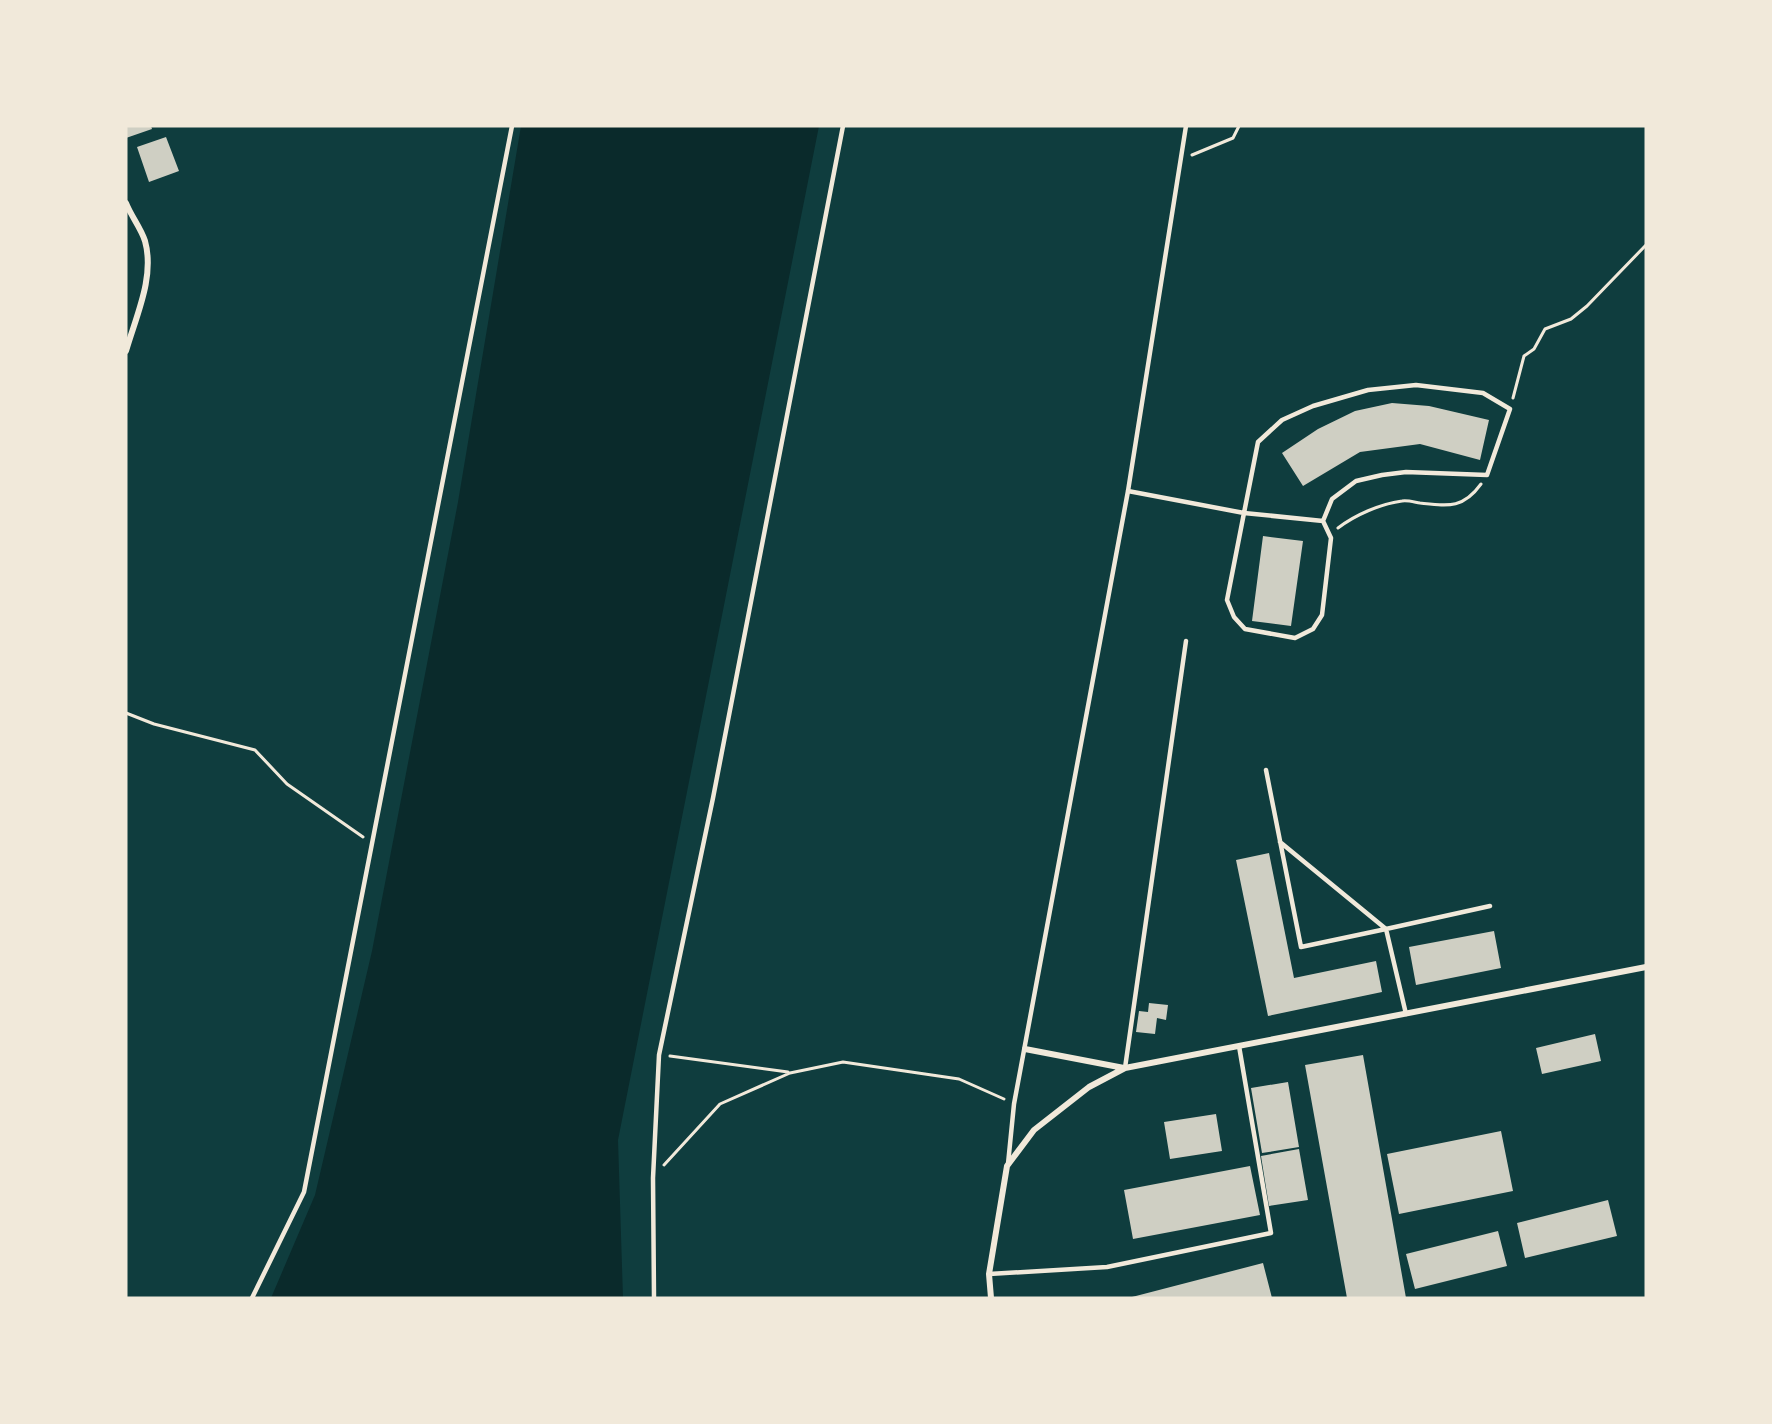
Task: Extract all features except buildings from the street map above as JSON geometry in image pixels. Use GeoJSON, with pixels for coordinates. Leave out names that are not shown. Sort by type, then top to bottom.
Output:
{"type":"FeatureCollection","features":[{"type":"Feature","properties":{"kind":"street"},"geometry":{"type":"LineString","coordinates":[[126,203],[145,240],[148,276],[126,351]]}},
{"type":"Feature","properties":{"kind":"street"},"geometry":{"type":"LineString","coordinates":[[991,1298],[989,1274],[1007,1166],[1034,1130],[1089,1087],[1125,1068],[1646,967]]}},
{"type":"Feature","properties":{"kind":"street"},"geometry":{"type":"LineString","coordinates":[[1025,1049],[1125,1068]]}},
{"type":"Feature","properties":{"kind":"lane"},"geometry":{"type":"LineString","coordinates":[[252,1298],[304,1192],[512,126]]}},
{"type":"Feature","properties":{"kind":"lane"},"geometry":{"type":"LineString","coordinates":[[654,1298],[652,1178],[659,1054],[713,798],[843,126]]}},
{"type":"Feature","properties":{"kind":"lane"},"geometry":{"type":"LineString","coordinates":[[1007,1166],[1014,1104],[1128,491],[1186,126]]}},
{"type":"Feature","properties":{"kind":"lane"},"geometry":{"type":"LineString","coordinates":[[1416,386],[1483,393],[1510,409],[1487,475],[1406,472],[1356,481],[1332,499],[1323,521],[1331,538],[1322,615],[1313,628],[1295,638],[1245,629],[1234,617],[1227,600],[1258,442],[1282,420],[1313,406],[1368,390],[1416,386]]}},
{"type":"Feature","properties":{"kind":"lane"},"geometry":{"type":"LineString","coordinates":[[1128,491],[1244,513],[1323,521]]}},
{"type":"Feature","properties":{"kind":"lane"},"geometry":{"type":"LineString","coordinates":[[1125,1068],[1186,641]]}},
{"type":"Feature","properties":{"kind":"lane"},"geometry":{"type":"LineString","coordinates":[[1266,770],[1301,947],[1490,906]]}},
{"type":"Feature","properties":{"kind":"lane"},"geometry":{"type":"LineString","coordinates":[[1280,842],[1386,929],[1406,1014]]}},
{"type":"Feature","properties":{"kind":"lane"},"geometry":{"type":"LineString","coordinates":[[989,1274],[1107,1267],[1271,1233],[1239,1046]]}},
{"type":"Feature","properties":{"kind":"path"},"geometry":{"type":"LineString","coordinates":[[1182,159],[1233,138],[1239,126]]}},
{"type":"Feature","properties":{"kind":"path"},"geometry":{"type":"LineString","coordinates":[[1510,409],[1524,356],[1534,349],[1545,328],[1571,319],[1587,306],[1646,245]]}},
{"type":"Feature","properties":{"kind":"path"},"geometry":{"type":"LineString","coordinates":[[1329,535],[1347,521],[1370,510],[1402,501],[1459,505],[1473,495],[1487,475]]}},
{"type":"Feature","properties":{"kind":"path"},"geometry":{"type":"LineString","coordinates":[[126,713],[154,724],[255,750],[287,784],[372,843]]}},
{"type":"Feature","properties":{"kind":"path"},"geometry":{"type":"LineString","coordinates":[[659,1054],[790,1073]]}},
{"type":"Feature","properties":{"kind":"path"},"geometry":{"type":"LineString","coordinates":[[652,1178],[720,1104],[790,1073],[843,1062],[959,1079],[1014,1104]]}},
{"type":"Feature","properties":{"kind":"water"},"geometry":{"type":"Polygon","coordinates":[[[521,126],[819,126],[618,1140],[623,1298],[271,1298],[315,1195],[372,951],[458,502],[521,126]]]}}]}
